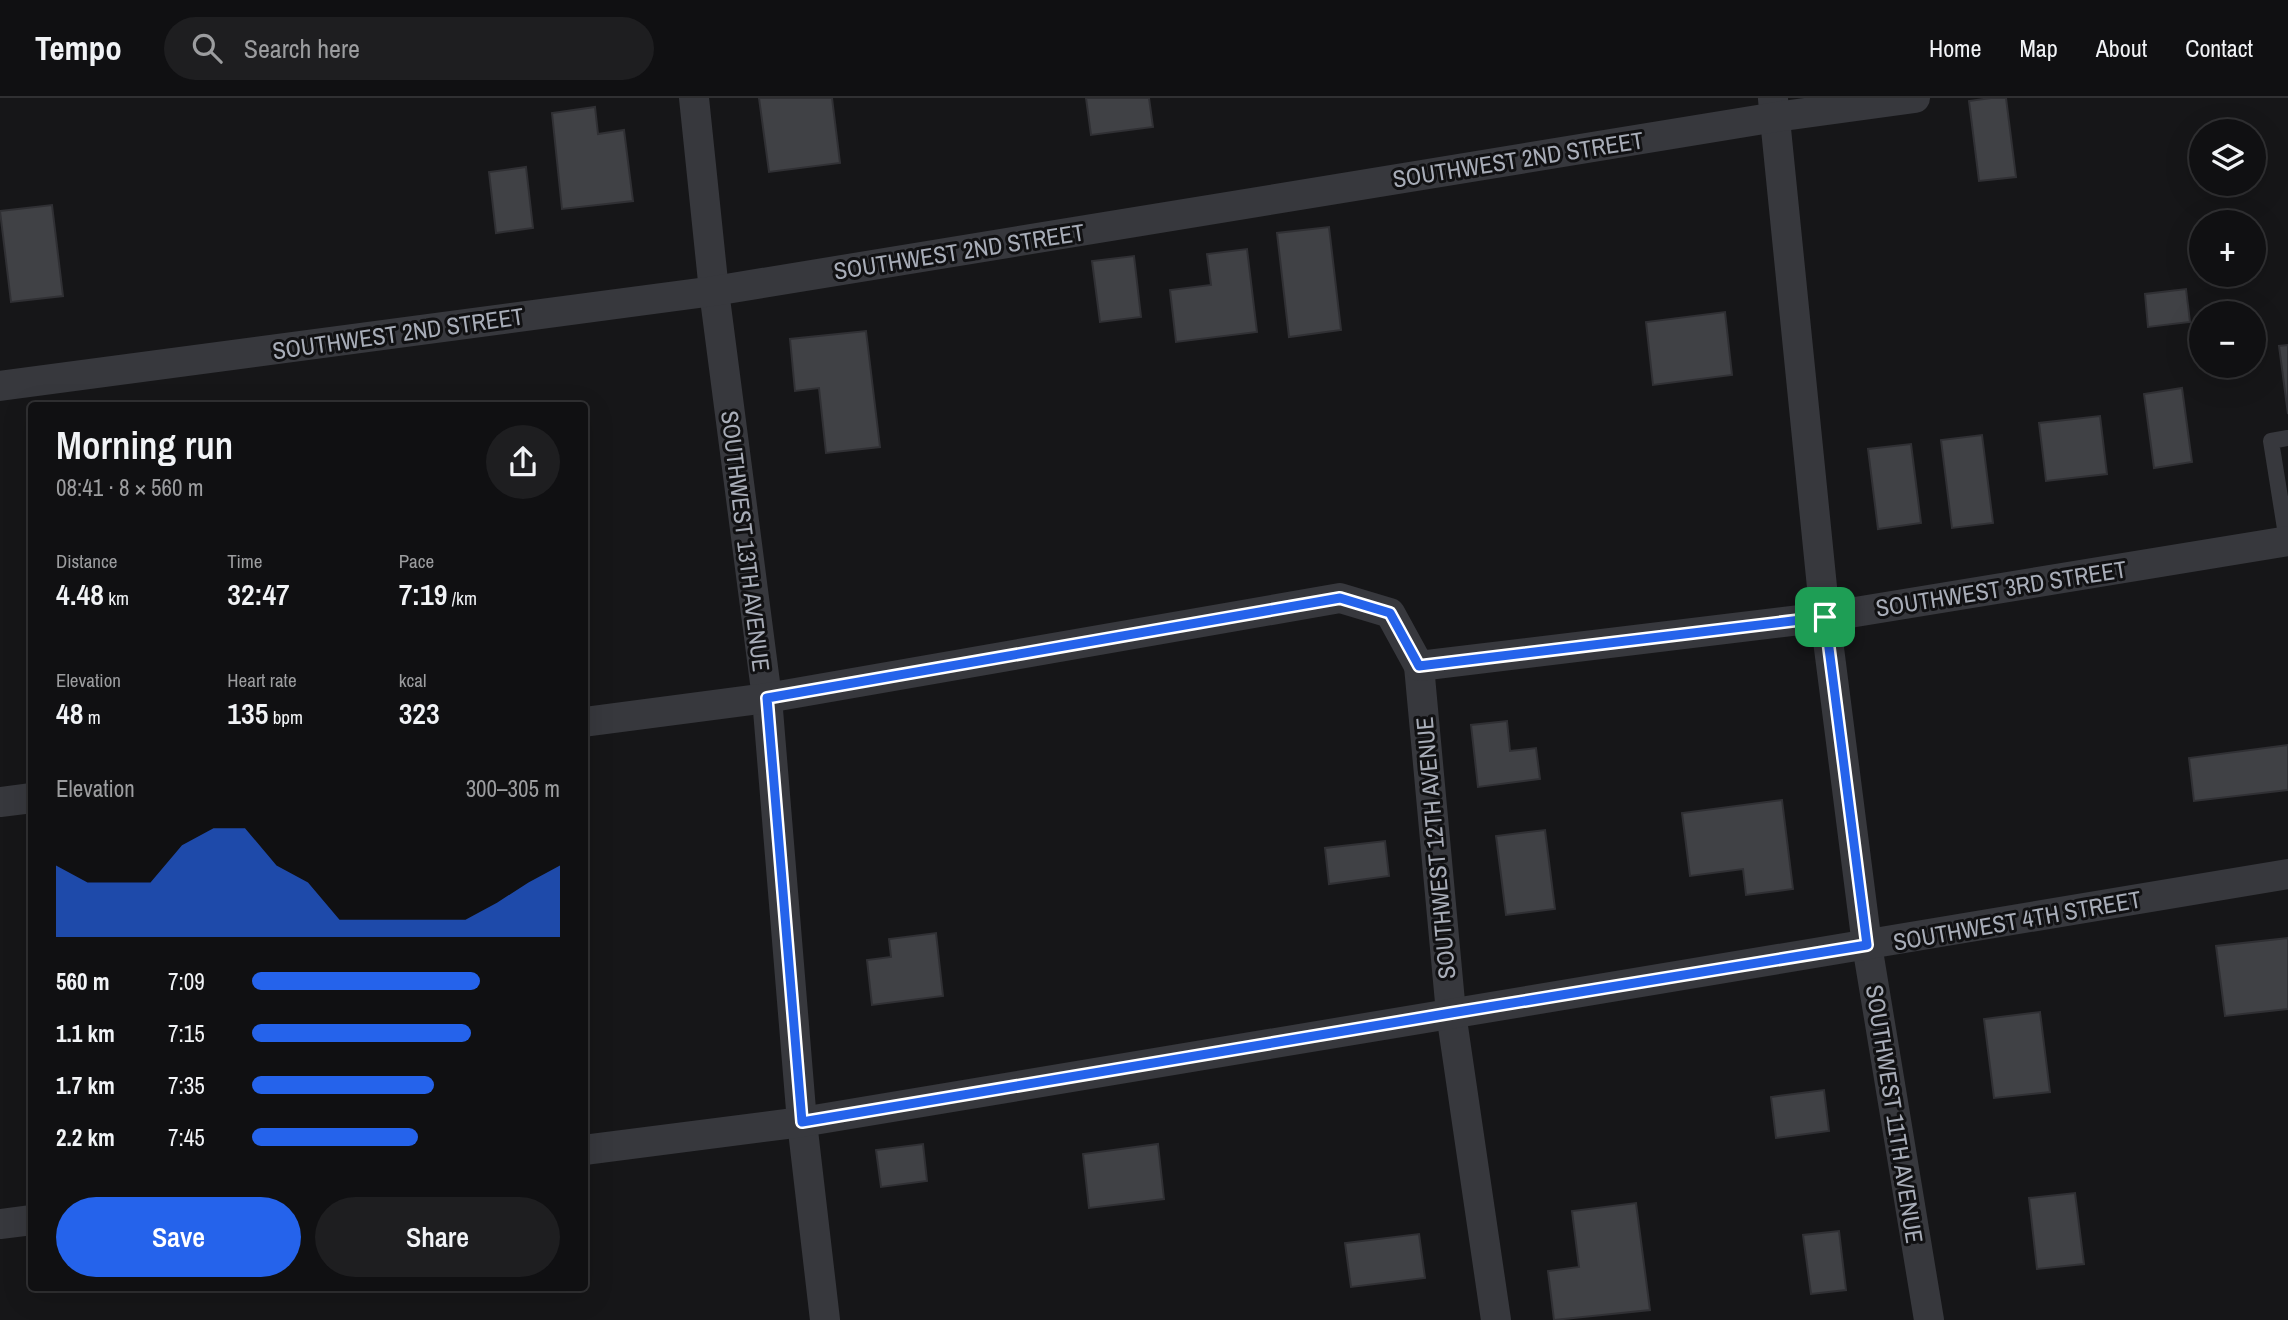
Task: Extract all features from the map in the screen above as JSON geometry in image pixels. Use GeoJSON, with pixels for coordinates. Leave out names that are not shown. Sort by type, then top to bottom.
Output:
{"type":"FeatureCollection","features":[{"type":"Feature","properties":{"kind":"street","name":"SOUTHWEST 13TH AVENUE"},"geometry":{"type":"LineString","coordinates":[[694,98],[714,291],[767,698],[802,1122],[825,1320]]}},
{"type":"Feature","properties":{"kind":"street","name":"SOUTHWEST 2ND STREET"},"geometry":{"type":"LineString","coordinates":[[0,386],[714,291],[1775,107],[1915,98]]}},
{"type":"Feature","properties":{"kind":"street","name":"SOUTHWEST 11TH AVENUE"},"geometry":{"type":"LineString","coordinates":[[1775,107],[1825,617],[1867,945],[1929,1320]]}},
{"type":"Feature","properties":{"kind":"street","name":"SOUTHWEST 3RD STREET"},"geometry":{"type":"LineString","coordinates":[[1419,666],[1825,617],[2288,541]]}},
{"type":"Feature","properties":{"kind":"street"},"geometry":{"type":"LineString","coordinates":[[588,721],[767,698],[1340,598],[1390,613],[1419,666]]}},
{"type":"Feature","properties":{"kind":"street","name":"SOUTHWEST 12TH AVENUE"},"geometry":{"type":"LineString","coordinates":[[1419,666],[1451,1013],[1496,1320]]}},
{"type":"Feature","properties":{"kind":"street"},"geometry":{"type":"LineString","coordinates":[[0,802],[28,798]]}},
{"type":"Feature","properties":{"kind":"street","name":"SOUTHWEST 4TH STREET"},"geometry":{"type":"LineString","coordinates":[[588,1149],[802,1122],[2288,874]]}},
{"type":"Feature","properties":{"kind":"street"},"geometry":{"type":"LineString","coordinates":[[0,1224],[28,1220]]}},
{"type":"Feature","properties":{"kind":"lane"},"geometry":{"type":"LineString","coordinates":[[2288,438],[2271,441],[2288,541]]}},
{"type":"Feature","properties":{"kind":"building"},"geometry":{"type":"Polygon","coordinates":[[[759,98],[832,98],[840,163],[769,172],[759,98]]]}},
{"type":"Feature","properties":{"kind":"building"},"geometry":{"type":"Polygon","coordinates":[[[1086,98],[1149,98],[1153,127],[1091,135],[1086,98]]]}},
{"type":"Feature","properties":{"kind":"building"},"geometry":{"type":"Polygon","coordinates":[[[2006,98],[2016,177],[1979,181],[1969,101],[2006,98]]]}},
{"type":"Feature","properties":{"kind":"building"},"geometry":{"type":"Polygon","coordinates":[[[595,107],[598,134],[624,130],[633,201],[562,209],[552,113],[595,107]]]}},
{"type":"Feature","properties":{"kind":"building"},"geometry":{"type":"Polygon","coordinates":[[[526,167],[533,228],[496,233],[489,172],[526,167]]]}},
{"type":"Feature","properties":{"kind":"building"},"geometry":{"type":"Polygon","coordinates":[[[52,205],[63,296],[11,302],[0,211],[52,205]]]}},
{"type":"Feature","properties":{"kind":"building"},"geometry":{"type":"Polygon","coordinates":[[[1329,227],[1341,330],[1289,337],[1277,233],[1329,227]]]}},
{"type":"Feature","properties":{"kind":"building"},"geometry":{"type":"Polygon","coordinates":[[[1247,249],[1257,332],[1176,342],[1170,290],[1211,285],[1207,254],[1247,249]]]}},
{"type":"Feature","properties":{"kind":"building"},"geometry":{"type":"Polygon","coordinates":[[[1134,256],[1141,317],[1100,322],[1092,261],[1134,256]]]}},
{"type":"Feature","properties":{"kind":"building"},"geometry":{"type":"Polygon","coordinates":[[[2186,289],[2189,322],[2148,327],[2145,294],[2186,289]]]}},
{"type":"Feature","properties":{"kind":"building"},"geometry":{"type":"Polygon","coordinates":[[[1725,312],[1732,375],[1653,385],[1646,322],[1725,312]]]}},
{"type":"Feature","properties":{"kind":"building"},"geometry":{"type":"Polygon","coordinates":[[[866,331],[880,447],[826,453],[819,388],[795,391],[790,339],[866,331]]]}},
{"type":"Feature","properties":{"kind":"building"},"geometry":{"type":"Polygon","coordinates":[[[2288,345],[2288,414],[2279,346],[2288,345]]]}},
{"type":"Feature","properties":{"kind":"building"},"geometry":{"type":"Polygon","coordinates":[[[2182,388],[2192,462],[2154,468],[2144,394],[2182,388]]]}},
{"type":"Feature","properties":{"kind":"building"},"geometry":{"type":"Polygon","coordinates":[[[2100,416],[2107,474],[2046,481],[2039,423],[2100,416]]]}},
{"type":"Feature","properties":{"kind":"building"},"geometry":{"type":"Polygon","coordinates":[[[1982,435],[1993,523],[1952,528],[1941,440],[1982,435]]]}},
{"type":"Feature","properties":{"kind":"building"},"geometry":{"type":"Polygon","coordinates":[[[1911,444],[1921,523],[1878,529],[1868,449],[1911,444]]]}},
{"type":"Feature","properties":{"kind":"building"},"geometry":{"type":"Polygon","coordinates":[[[1507,721],[1510,751],[1536,748],[1540,779],[1478,787],[1471,725],[1507,721]]]}},
{"type":"Feature","properties":{"kind":"building"},"geometry":{"type":"Polygon","coordinates":[[[2288,745],[2288,790],[2194,801],[2189,758],[2288,745]]]}},
{"type":"Feature","properties":{"kind":"building"},"geometry":{"type":"Polygon","coordinates":[[[1782,800],[1793,889],[1746,895],[1743,869],[1690,876],[1682,813],[1782,800]]]}},
{"type":"Feature","properties":{"kind":"building"},"geometry":{"type":"Polygon","coordinates":[[[1545,830],[1555,909],[1506,915],[1496,836],[1545,830]]]}},
{"type":"Feature","properties":{"kind":"building"},"geometry":{"type":"Polygon","coordinates":[[[1385,841],[1389,876],[1329,884],[1325,848],[1385,841]]]}},
{"type":"Feature","properties":{"kind":"building"},"geometry":{"type":"Polygon","coordinates":[[[936,933],[943,996],[872,1005],[867,960],[891,957],[889,939],[936,933]]]}},
{"type":"Feature","properties":{"kind":"building"},"geometry":{"type":"Polygon","coordinates":[[[2288,938],[2288,1009],[2225,1016],[2216,946],[2288,938]]]}},
{"type":"Feature","properties":{"kind":"building"},"geometry":{"type":"Polygon","coordinates":[[[2040,1012],[2050,1092],[1994,1098],[1984,1019],[2040,1012]]]}},
{"type":"Feature","properties":{"kind":"building"},"geometry":{"type":"Polygon","coordinates":[[[1824,1090],[1829,1131],[1776,1138],[1771,1097],[1824,1090]]]}},
{"type":"Feature","properties":{"kind":"building"},"geometry":{"type":"Polygon","coordinates":[[[923,1144],[927,1181],[881,1187],[876,1150],[923,1144]]]}},
{"type":"Feature","properties":{"kind":"building"},"geometry":{"type":"Polygon","coordinates":[[[1158,1144],[1164,1199],[1089,1208],[1083,1154],[1158,1144]]]}},
{"type":"Feature","properties":{"kind":"building"},"geometry":{"type":"Polygon","coordinates":[[[2075,1193],[2084,1264],[2037,1269],[2029,1198],[2075,1193]]]}},
{"type":"Feature","properties":{"kind":"building"},"geometry":{"type":"Polygon","coordinates":[[[1636,1203],[1650,1310],[1554,1320],[1548,1271],[1579,1267],[1572,1211],[1636,1203]]]}},
{"type":"Feature","properties":{"kind":"building"},"geometry":{"type":"Polygon","coordinates":[[[1839,1231],[1846,1290],[1811,1294],[1803,1235],[1839,1231]]]}},
{"type":"Feature","properties":{"kind":"building"},"geometry":{"type":"Polygon","coordinates":[[[1419,1234],[1425,1278],[1351,1287],[1345,1243],[1419,1234]]]}},
{"type":"Feature","properties":{"kind":"route"},"geometry":{"type":"LineString","coordinates":[[1340,598],[1390,613],[1419,666],[1825,617],[1867,945],[802,1122],[767,698],[1340,598]]}}]}
